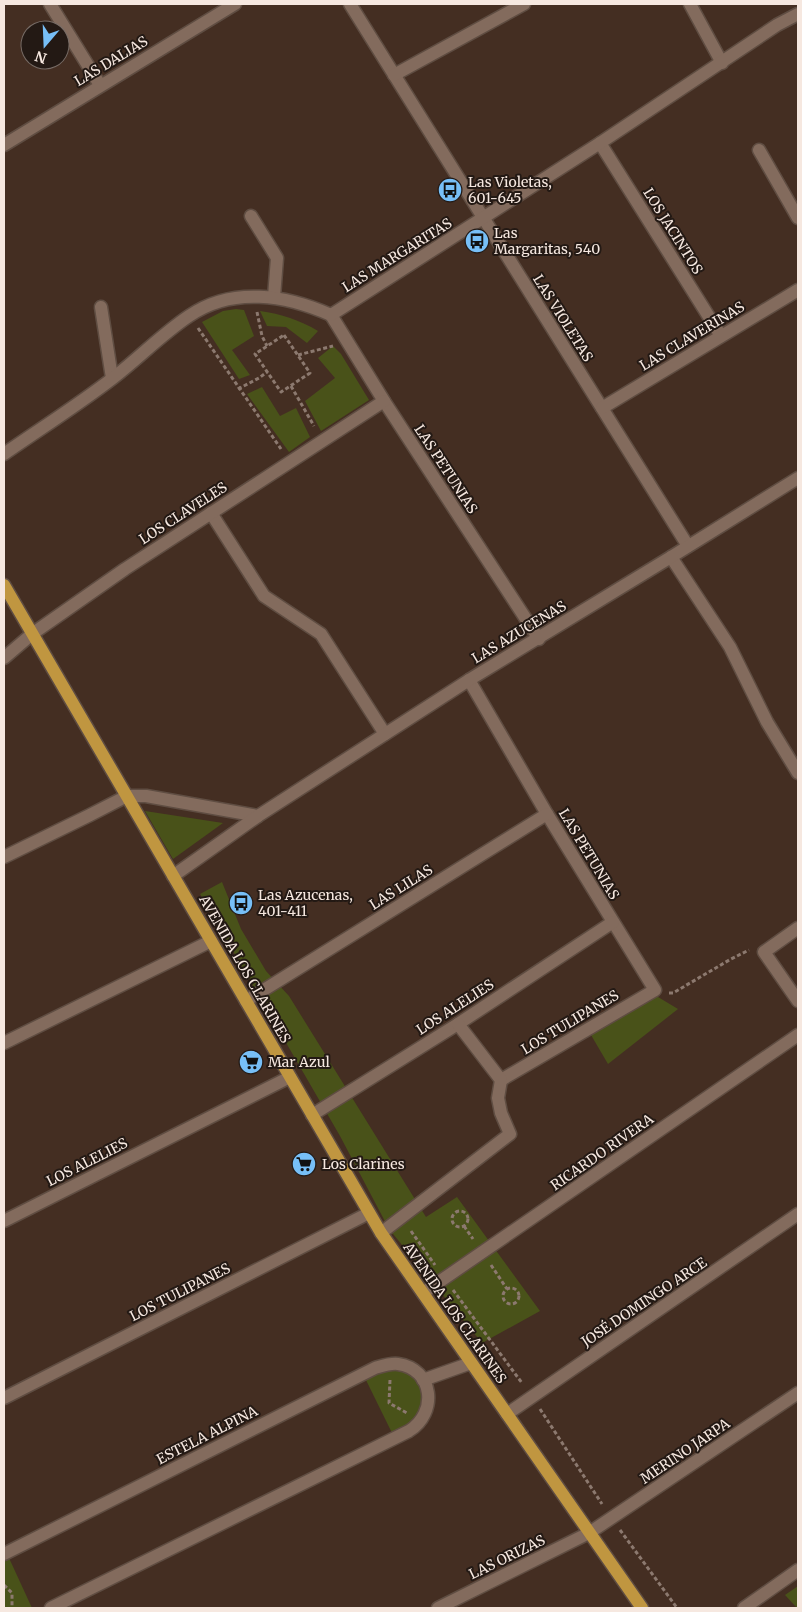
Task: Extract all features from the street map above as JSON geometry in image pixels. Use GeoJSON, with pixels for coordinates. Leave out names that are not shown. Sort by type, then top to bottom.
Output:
{"type":"FeatureCollection","features":[{"type":"Feature","properties":{"kind":"main road","name":"AVENIDA LOS CLARINES"},"geometry":{"type":"LineString","coordinates":[[4,585],[381,1233],[642,1608]]}},
{"type":"Feature","properties":{"kind":"street"},"geometry":{"type":"LineString","coordinates":[[50,4],[100,85]]}},
{"type":"Feature","properties":{"kind":"street","name":"LAS DALIAS"},"geometry":{"type":"LineString","coordinates":[[4,145],[235,4]]}},
{"type":"Feature","properties":{"kind":"street","name":"LAS VIOLETAS"},"geometry":{"type":"LineString","coordinates":[[350,4],[688,546]]}},
{"type":"Feature","properties":{"kind":"street"},"geometry":{"type":"LineString","coordinates":[[394,75],[524,4]]}},
{"type":"Feature","properties":{"kind":"street"},"geometry":{"type":"LineString","coordinates":[[690,4],[722,63]]}},
{"type":"Feature","properties":{"kind":"street","name":"LAS MARGARITAS"},"geometry":{"type":"LineString","coordinates":[[331,315],[600,143],[778,25],[798,14]]}},
{"type":"Feature","properties":{"kind":"street","name":"LOS JACINTOS"},"geometry":{"type":"LineString","coordinates":[[600,143],[721,336]]}},
{"type":"Feature","properties":{"kind":"street"},"geometry":{"type":"LineString","coordinates":[[759,150],[798,218]]}},
{"type":"Feature","properties":{"kind":"street"},"geometry":{"type":"LineString","coordinates":[[251,216],[277,258],[274,297]]}},
{"type":"Feature","properties":{"kind":"street","name":"LAS CLAVERINAS"},"geometry":{"type":"LineString","coordinates":[[602,408],[798,290]]}},
{"type":"Feature","properties":{"kind":"street"},"geometry":{"type":"LineString","coordinates":[[4,454],[112,378],[189,316],[206,306],[220,301],[254,296],[274,297],[313,307],[331,315]]}},
{"type":"Feature","properties":{"kind":"street"},"geometry":{"type":"LineString","coordinates":[[100,307],[112,378]]}},
{"type":"Feature","properties":{"kind":"street","name":"LAS PETUNIAS"},"geometry":{"type":"LineString","coordinates":[[331,315],[384,401],[539,639]]}},
{"type":"Feature","properties":{"kind":"street","name":"LOS CLAVELES"},"geometry":{"type":"LineString","coordinates":[[4,658],[32,634],[125,569],[384,401]]}},
{"type":"Feature","properties":{"kind":"street","name":"LAS AZUCENAS"},"geometry":{"type":"LineString","coordinates":[[174,876],[258,816],[469,680],[539,639],[798,478]]}},
{"type":"Feature","properties":{"kind":"street"},"geometry":{"type":"LineString","coordinates":[[211,513],[264,596],[321,634],[385,734]]}},
{"type":"Feature","properties":{"kind":"street"},"geometry":{"type":"LineString","coordinates":[[672,557],[730,647],[768,722],[798,773]]}},
{"type":"Feature","properties":{"kind":"street","name":"LAS PETUNIAS"},"geometry":{"type":"LineString","coordinates":[[469,680],[547,814],[654,990]]}},
{"type":"Feature","properties":{"kind":"street"},"geometry":{"type":"LineString","coordinates":[[4,857],[90,816],[126,796],[146,796],[258,816]]}},
{"type":"Feature","properties":{"kind":"street","name":"LAS LILAS"},"geometry":{"type":"LineString","coordinates":[[246,1001],[547,814]]}},
{"type":"Feature","properties":{"kind":"street","name":"LOS ALELIES"},"geometry":{"type":"LineString","coordinates":[[312,1115],[458,1024],[613,922]]}},
{"type":"Feature","properties":{"kind":"street"},"geometry":{"type":"LineString","coordinates":[[798,928],[764,952],[798,1001]]}},
{"type":"Feature","properties":{"kind":"street"},"geometry":{"type":"LineString","coordinates":[[4,1043],[211,941]]}},
{"type":"Feature","properties":{"kind":"street","name":"LOS TULIPANES"},"geometry":{"type":"LineString","coordinates":[[501,1080],[654,990]]}},
{"type":"Feature","properties":{"kind":"street"},"geometry":{"type":"LineString","coordinates":[[381,1233],[510,1134],[498,1098],[501,1080],[458,1024]]}},
{"type":"Feature","properties":{"kind":"street","name":"RICARDO RIVERA"},"geometry":{"type":"LineString","coordinates":[[423,1293],[798,1035]]}},
{"type":"Feature","properties":{"kind":"street","name":"LOS ALELIES"},"geometry":{"type":"LineString","coordinates":[[4,1221],[290,1077]]}},
{"type":"Feature","properties":{"kind":"street","name":"LOS TULIPANES"},"geometry":{"type":"LineString","coordinates":[[4,1398],[369,1212]]}},
{"type":"Feature","properties":{"kind":"street","name":"JOSÉ DOMINGO ARCE"},"geometry":{"type":"LineString","coordinates":[[507,1414],[798,1214]]}},
{"type":"Feature","properties":{"kind":"street"},"geometry":{"type":"LineString","coordinates":[[423,1380],[471,1362]]}},
{"type":"Feature","properties":{"kind":"street"},"geometry":{"type":"LineString","coordinates":[[51,1608],[409,1431],[425,1416],[429,1398],[427,1389],[417,1373],[408,1367],[399,1364],[388,1364]]}},
{"type":"Feature","properties":{"kind":"street","name":"ESTELA ALPINA"},"geometry":{"type":"LineString","coordinates":[[4,1554],[375,1368],[388,1364]]}},
{"type":"Feature","properties":{"kind":"street","name":"MERINO JARPA"},"geometry":{"type":"LineString","coordinates":[[589,1533],[798,1393]]}},
{"type":"Feature","properties":{"kind":"street","name":"LAS ORIZAS"},"geometry":{"type":"LineString","coordinates":[[438,1608],[589,1533]]}},
{"type":"Feature","properties":{"kind":"street"},"geometry":{"type":"LineString","coordinates":[[744,1608],[798,1570]]}},
{"type":"Feature","properties":{"kind":"path"},"geometry":{"type":"LineString","coordinates":[[254,296],[262,336],[268,346]]}},
{"type":"Feature","properties":{"kind":"path"},"geometry":{"type":"LineString","coordinates":[[189,316],[290,462]]}},
{"type":"Feature","properties":{"kind":"path"},"geometry":{"type":"LineString","coordinates":[[284,335],[298,355],[310,373],[281,392],[255,354],[284,335]]}},
{"type":"Feature","properties":{"kind":"path"},"geometry":{"type":"LineString","coordinates":[[298,355],[348,341]]}},
{"type":"Feature","properties":{"kind":"path"},"geometry":{"type":"LineString","coordinates":[[238,389],[267,372]]}},
{"type":"Feature","properties":{"kind":"path"},"geometry":{"type":"LineString","coordinates":[[291,386],[323,440]]}},
{"type":"Feature","properties":{"kind":"path"},"geometry":{"type":"LineString","coordinates":[[654,990],[673,993],[752,949],[764,952]]}},
{"type":"Feature","properties":{"kind":"path"},"geometry":{"type":"LineString","coordinates":[[458,1211],[463,1211],[468,1217],[466,1224],[462,1227],[456,1226],[453,1222],[452,1217],[458,1211]]}},
{"type":"Feature","properties":{"kind":"path"},"geometry":{"type":"LineString","coordinates":[[515,1288],[519,1292],[518,1302],[510,1304],[505,1301],[504,1293],[507,1289],[515,1288]]}},
{"type":"Feature","properties":{"kind":"path"},"geometry":{"type":"LineString","coordinates":[[388,1364],[389,1402],[419,1423]]}},
{"type":"Feature","properties":{"kind":"path"},"geometry":{"type":"LineString","coordinates":[[4,1585],[12,1593],[12,1608]]}},
{"type":"Feature","properties":{"kind":"green space"},"geometry":{"type":"Polygon","coordinates":[[[244,310],[254,336],[232,350],[250,375],[239,379],[202,322],[223,311],[244,310]]]}},
{"type":"Feature","properties":{"kind":"green space"},"geometry":{"type":"Polygon","coordinates":[[[260,311],[290,318],[318,331],[307,343],[286,327],[267,326],[260,311]]]}},
{"type":"Feature","properties":{"kind":"green space"},"geometry":{"type":"Polygon","coordinates":[[[333,346],[341,354],[369,400],[321,431],[305,401],[335,378],[318,358],[333,346]]]}},
{"type":"Feature","properties":{"kind":"green space"},"geometry":{"type":"Polygon","coordinates":[[[262,387],[280,416],[296,408],[310,437],[289,452],[247,394],[262,387]]]}},
{"type":"Feature","properties":{"kind":"green space"},"geometry":{"type":"Polygon","coordinates":[[[145,811],[223,823],[173,859],[145,811]]]}},
{"type":"Feature","properties":{"kind":"green space"},"geometry":{"type":"Polygon","coordinates":[[[222,882],[241,929],[266,971],[289,996],[426,1217],[457,1197],[540,1311],[482,1343],[389,1229],[340,1136],[200,894],[222,882]]]}},
{"type":"Feature","properties":{"kind":"green space"},"geometry":{"type":"Polygon","coordinates":[[[653,994],[678,1009],[608,1064],[591,1035],[653,994]]]}},
{"type":"Feature","properties":{"kind":"green space"},"geometry":{"type":"Polygon","coordinates":[[[398,1368],[415,1377],[424,1392],[419,1417],[393,1435],[364,1376],[398,1368]]]}},
{"type":"Feature","properties":{"kind":"green space"},"geometry":{"type":"Polygon","coordinates":[[[9,1558],[32,1608],[4,1608],[4,1560],[9,1558]]]}},
{"type":"Feature","properties":{"kind":"green space"},"geometry":{"type":"Polygon","coordinates":[[[798,1586],[798,1608],[797,1608],[785,1595],[798,1586]]]}},
{"type":"Feature","properties":{"kind":"place","name":"Las Violetas, 601-645"},"geometry":{"type":"Point","coordinates":[450,190]}},
{"type":"Feature","properties":{"kind":"place","name":"Las Margaritas, 540"},"geometry":{"type":"Point","coordinates":[477,241]}},
{"type":"Feature","properties":{"kind":"place","name":"Las Azucenas, 401-411"},"geometry":{"type":"Point","coordinates":[241,903]}},
{"type":"Feature","properties":{"kind":"place","name":"Mar Azul"},"geometry":{"type":"Point","coordinates":[251,1062]}},
{"type":"Feature","properties":{"kind":"place","name":"Los Clarines"},"geometry":{"type":"Point","coordinates":[304,1164]}}]}
